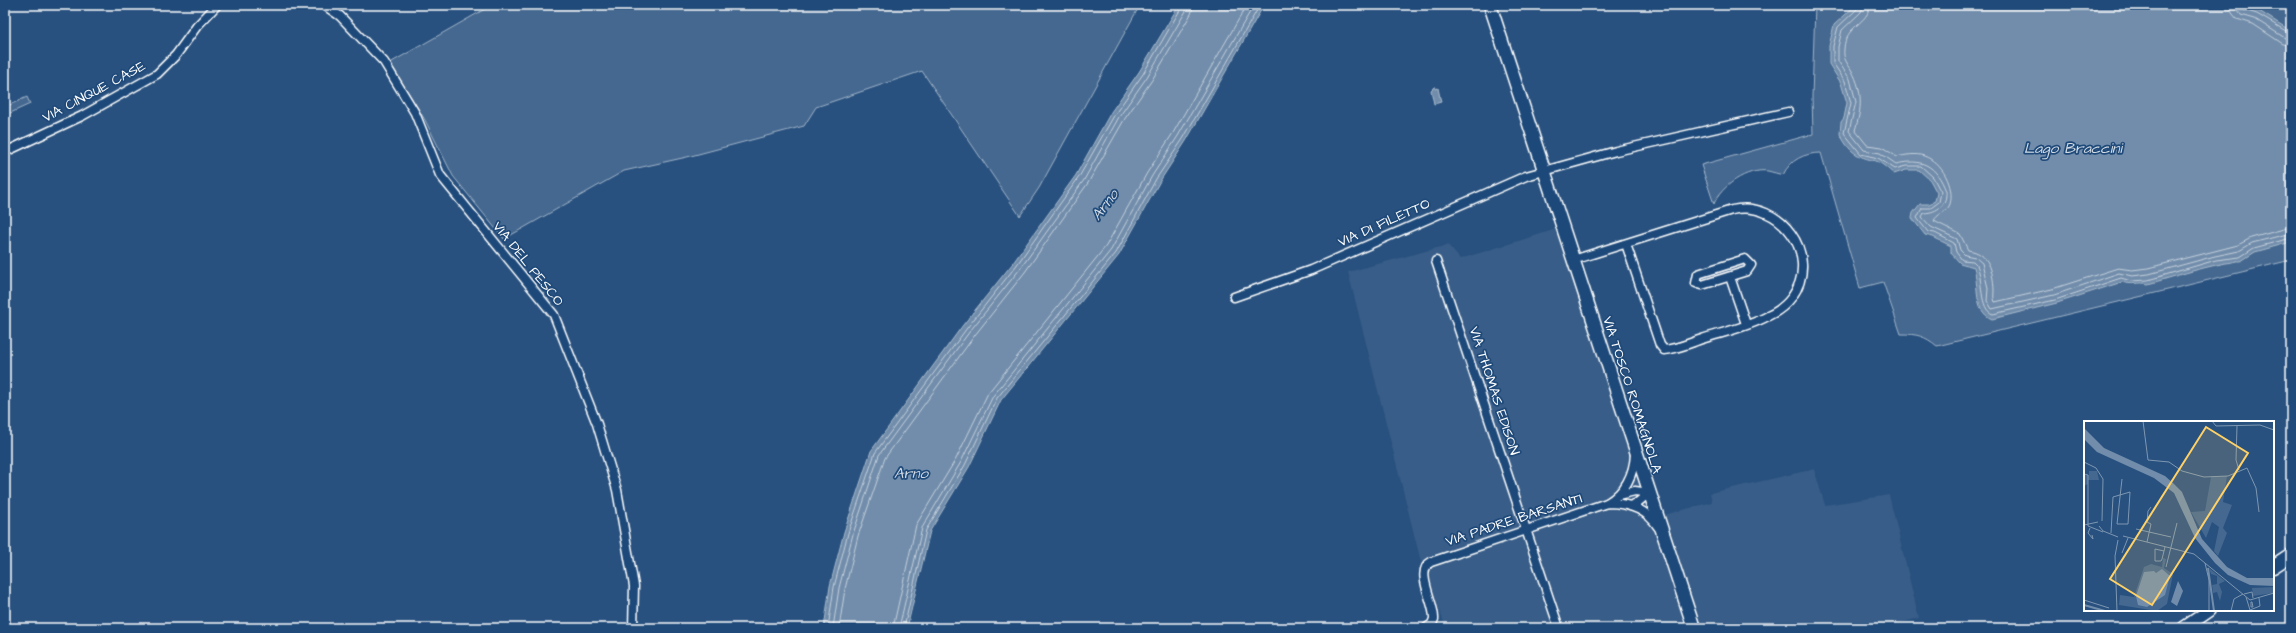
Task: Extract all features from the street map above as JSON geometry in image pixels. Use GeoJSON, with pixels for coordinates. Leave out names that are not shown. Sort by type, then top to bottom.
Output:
{"type":"FeatureCollection","features":[{"type":"Feature","properties":{"kind":"main road","name":"VIA TOSCO ROMAGNOLA"},"geometry":{"type":"LineString","coordinates":[[1490,5],[1694,628]]}},
{"type":"Feature","properties":{"kind":"main road"},"geometry":{"type":"LineString","coordinates":[[2274,566],[2291,555]]}},
{"type":"Feature","properties":{"kind":"main road"},"geometry":{"type":"LineString","coordinates":[[2184,628],[2209,611]]}},
{"type":"Feature","properties":{"kind":"street","name":"VIA CINQUE CASE"},"geometry":{"type":"LineString","coordinates":[[5,152],[82,116],[157,74],[176,55],[197,26],[217,5]]}},
{"type":"Feature","properties":{"kind":"street","name":"VIA DEL PESCO"},"geometry":{"type":"LineString","coordinates":[[324,5],[340,16],[384,62],[415,113],[440,175],[554,315],[597,424],[617,490],[634,586],[633,628]]}},
{"type":"Feature","properties":{"kind":"street","name":"VIA DI FILETTO"},"geometry":{"type":"LineString","coordinates":[[1234,297],[1311,270],[1512,181],[1606,154],[1788,112]]}},
{"type":"Feature","properties":{"kind":"street"},"geometry":{"type":"LineString","coordinates":[[1573,260],[1736,209],[1756,209],[1769,213],[1778,218],[1790,231],[1798,245],[1801,267],[1799,282],[1794,295],[1785,305],[1768,316],[1663,350],[1626,244]]}},
{"type":"Feature","properties":{"kind":"street","name":"VIA THOMAS EDISON"},"geometry":{"type":"LineString","coordinates":[[1436,260],[1559,628]]}},
{"type":"Feature","properties":{"kind":"street"},"geometry":{"type":"LineString","coordinates":[[1745,260],[1749,261],[1751,267],[1748,270],[1730,277],[1702,285],[1698,285],[1696,281],[1699,274],[1745,260]]}},
{"type":"Feature","properties":{"kind":"street"},"geometry":{"type":"LineString","coordinates":[[1730,277],[1746,324]]}},
{"type":"Feature","properties":{"kind":"street","name":"VIA PADRE BARSANTI"},"geometry":{"type":"LineString","coordinates":[[1426,628],[1433,623],[1434,616],[1424,574],[1424,569],[1429,563],[1607,503],[1618,495],[1628,480],[1636,452]]}},
{"type":"Feature","properties":{"kind":"street","name":"VIA PADRE BARSANTI"},"geometry":{"type":"LineString","coordinates":[[1618,495],[1635,491],[1649,493]]}},
{"type":"Feature","properties":{"kind":"street"},"geometry":{"type":"LineString","coordinates":[[1630,506],[1637,503],[1649,493]]}},
{"type":"Feature","properties":{"kind":"street","name":"VIA PADRE BARSANTI"},"geometry":{"type":"LineString","coordinates":[[1607,503],[1630,506],[1648,515],[1662,532]]}},
{"type":"Feature","properties":{"kind":"shaded area"},"geometry":{"type":"Polygon","coordinates":[[[492,5],[1140,5],[1039,188],[1020,216],[922,71],[816,107],[804,126],[687,157],[624,171],[504,239],[453,176],[425,120],[390,63],[492,5]]]}},
{"type":"Feature","properties":{"kind":"shaded area","name":"Lago Braccini"},"geometry":{"type":"Polygon","coordinates":[[[1815,5],[2291,5],[2291,260],[1937,346],[1920,336],[1901,334],[1883,282],[1860,288],[1821,153],[1809,154],[1798,158],[1790,165],[1783,175],[1768,171],[1760,171],[1744,175],[1722,191],[1714,204],[1701,165],[1813,134],[1812,97],[1815,5]]]}},
{"type":"Feature","properties":{"kind":"shaded area"},"geometry":{"type":"Polygon","coordinates":[[[27,97],[30,104],[6,115],[5,107],[27,97]]]}},
{"type":"Feature","properties":{"kind":"shaded area"},"geometry":{"type":"Polygon","coordinates":[[[1566,226],[1664,515],[1712,502],[1710,493],[1814,469],[1825,505],[1889,495],[1919,618],[1880,628],[1446,628],[1421,562],[1348,272],[1448,245],[1460,259],[1566,226]]]}},
{"type":"Feature","properties":{"kind":"shaded area"},"geometry":{"type":"Polygon","coordinates":[[[1743,263],[1747,264],[1746,268],[1702,282],[1699,278],[1743,263]]]}},
{"type":"Feature","properties":{"kind":"water","name":"Arno"},"geometry":{"type":"Polygon","coordinates":[[[1179,5],[1264,5],[1186,141],[1160,181],[1119,255],[1001,400],[969,467],[930,531],[907,628],[824,628],[830,586],[844,532],[871,451],[963,325],[1013,263],[1076,175],[1111,112],[1139,72],[1179,5]]]}},
{"type":"Feature","properties":{"kind":"water","name":"Lago Braccini"},"geometry":{"type":"Polygon","coordinates":[[[1856,5],[2239,5],[2259,11],[2291,31],[2291,242],[2255,252],[2241,261],[2206,267],[2148,284],[2129,284],[2122,282],[2057,303],[1992,319],[1986,315],[1979,304],[1974,267],[1960,263],[1951,253],[1951,246],[1933,237],[1925,235],[1912,218],[1913,213],[1920,204],[1929,204],[1935,201],[1937,193],[1930,180],[1919,170],[1906,170],[1894,174],[1878,162],[1854,153],[1840,134],[1841,122],[1844,118],[1847,103],[1841,83],[1829,64],[1829,46],[1834,25],[1856,5]]]}},
{"type":"Feature","properties":{"kind":"water"},"geometry":{"type":"Polygon","coordinates":[[[1435,86],[1435,89],[1438,88],[1441,102],[1434,104],[1431,90],[1435,86]]]}}]}
